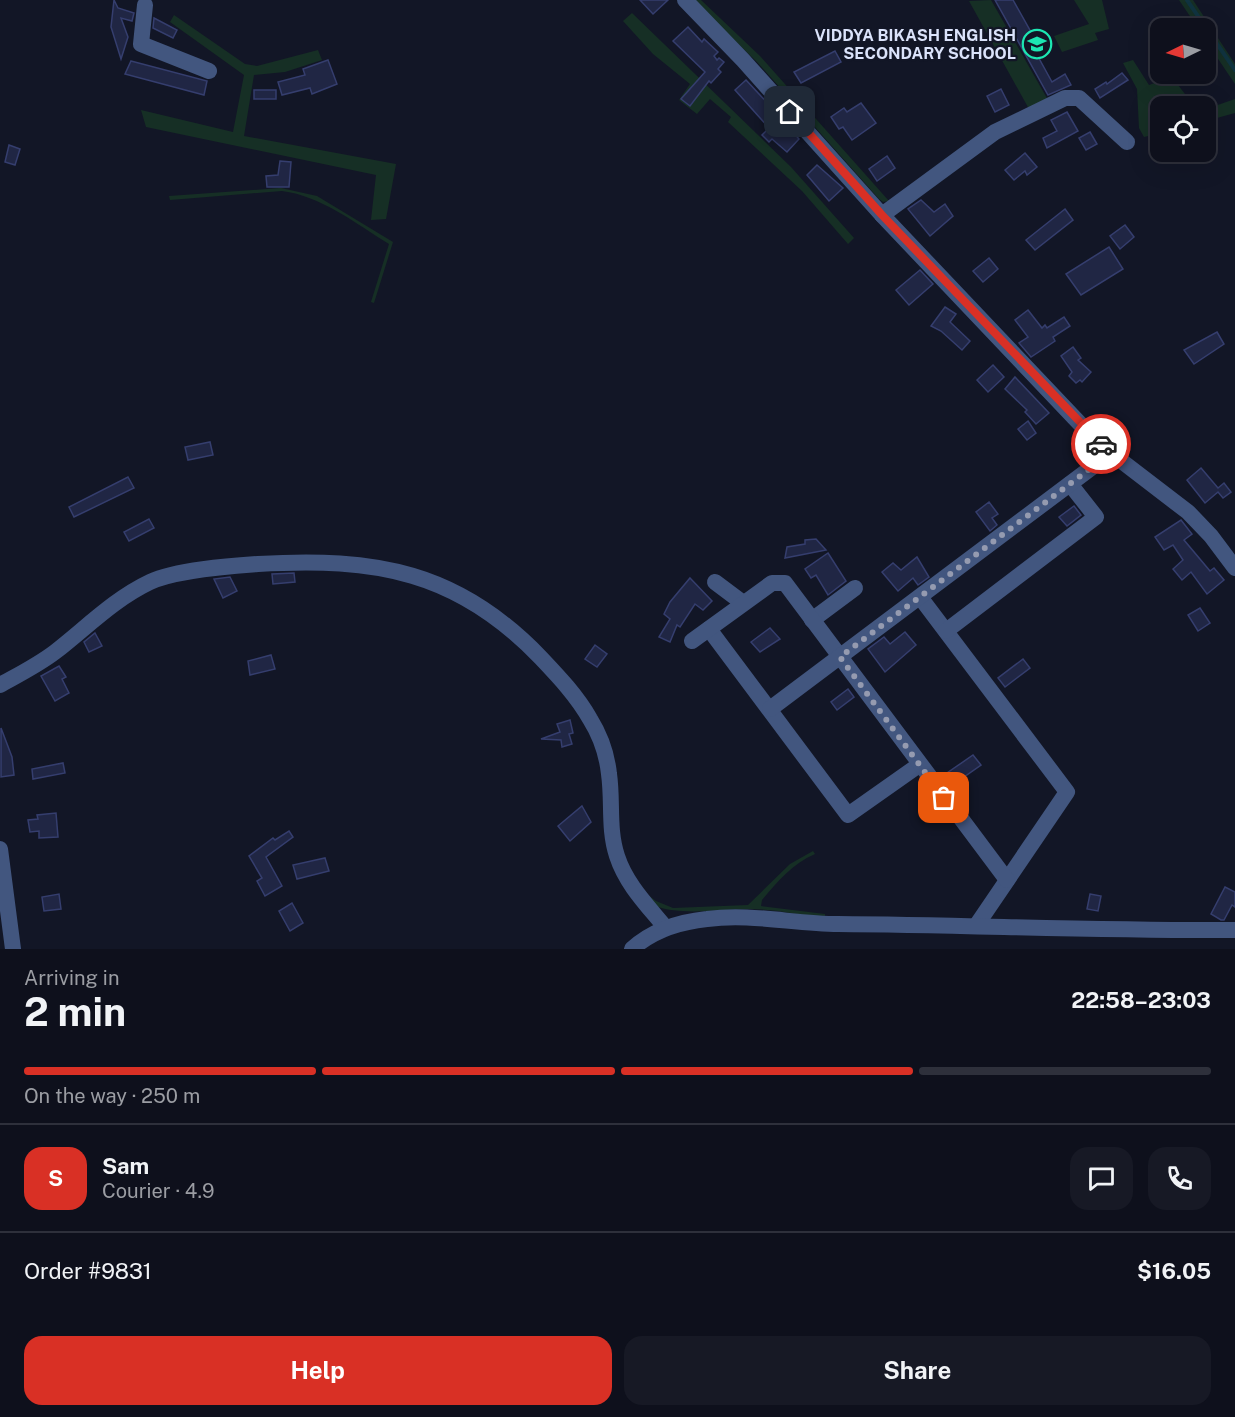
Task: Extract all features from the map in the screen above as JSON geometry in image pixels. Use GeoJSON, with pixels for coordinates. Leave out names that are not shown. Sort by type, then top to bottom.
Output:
{"type":"FeatureCollection","features":[{"type":"Feature","properties":{"kind":"street"},"geometry":{"type":"LineString","coordinates":[[685,0],[743,60],[882,215],[1084,428],[1111,453],[1188,512],[1211,536],[1235,568]]}},
{"type":"Feature","properties":{"kind":"street"},"geometry":{"type":"LineString","coordinates":[[145,5],[141,44],[209,71]]}},
{"type":"Feature","properties":{"kind":"street"},"geometry":{"type":"LineString","coordinates":[[882,215],[994,132],[1065,98],[1079,98],[1127,142]]}},
{"type":"Feature","properties":{"kind":"street"},"geometry":{"type":"LineString","coordinates":[[770,710],[1111,453]]}},
{"type":"Feature","properties":{"kind":"street"},"geometry":{"type":"LineString","coordinates":[[946,631],[1096,517],[1070,484]]}},
{"type":"Feature","properties":{"kind":"street"},"geometry":{"type":"LineString","coordinates":[[0,685],[54,653],[113,605],[160,578],[242,565],[305,561],[351,564],[420,577],[440,584],[492,613],[531,647],[580,702],[598,735],[606,756],[611,830],[617,857],[633,890],[665,927]]}},
{"type":"Feature","properties":{"kind":"street"},"geometry":{"type":"LineString","coordinates":[[715,582],[743,603]]}},
{"type":"Feature","properties":{"kind":"street"},"geometry":{"type":"LineString","coordinates":[[692,641],[772,583],[785,583],[1007,880]]}},
{"type":"Feature","properties":{"kind":"street"},"geometry":{"type":"LineString","coordinates":[[812,620],[855,588]]}},
{"type":"Feature","properties":{"kind":"street"},"geometry":{"type":"LineString","coordinates":[[920,597],[1067,792],[976,926]]}},
{"type":"Feature","properties":{"kind":"street"},"geometry":{"type":"LineString","coordinates":[[709,629],[848,815],[919,765]]}},
{"type":"Feature","properties":{"kind":"street"},"geometry":{"type":"LineString","coordinates":[[0,849],[13,949]]}},
{"type":"Feature","properties":{"kind":"street"},"geometry":{"type":"LineString","coordinates":[[632,949],[643,939],[665,927],[704,919],[757,916],[834,924],[1160,931],[1235,930]]}},
{"type":"Feature","properties":{"kind":"green space"},"geometry":{"type":"Polygon","coordinates":[[[693,0],[701,0],[760,56],[889,201],[883,202],[879,199],[757,62],[693,0]]]}},
{"type":"Feature","properties":{"kind":"green space"},"geometry":{"type":"Polygon","coordinates":[[[991,0],[1048,100],[1029,109],[969,1],[991,0]]]}},
{"type":"Feature","properties":{"kind":"green space"},"geometry":{"type":"Polygon","coordinates":[[[1074,0],[1102,0],[1109,29],[1095,33],[1098,40],[1062,52],[1054,36],[1089,24],[1074,0]]]}},
{"type":"Feature","properties":{"kind":"green space"},"geometry":{"type":"Polygon","coordinates":[[[1179,0],[1193,0],[1205,18],[1191,18],[1179,0]]]}},
{"type":"Feature","properties":{"kind":"green space"},"geometry":{"type":"Polygon","coordinates":[[[632,13],[791,167],[854,238],[848,244],[802,191],[728,122],[731,117],[710,99],[697,114],[679,100],[690,84],[653,54],[623,21],[632,13]]]}},
{"type":"Feature","properties":{"kind":"green space"},"geometry":{"type":"Polygon","coordinates":[[[174,15],[245,64],[257,66],[318,50],[322,60],[285,72],[254,75],[244,136],[396,164],[386,219],[371,220],[376,175],[146,127],[141,110],[233,132],[244,75],[170,22],[174,15]]]}},
{"type":"Feature","properties":{"kind":"green space"},"geometry":{"type":"Polygon","coordinates":[[[1216,35],[1235,64],[1235,84],[1216,56],[1216,35]]]}},
{"type":"Feature","properties":{"kind":"green space"},"geometry":{"type":"Polygon","coordinates":[[[1133,60],[1149,85],[1177,84],[1186,96],[1150,96],[1150,136],[1144,137],[1139,128],[1137,89],[1123,63],[1133,60]]]}},
{"type":"Feature","properties":{"kind":"green space"},"geometry":{"type":"Polygon","coordinates":[[[1235,99],[1235,113],[1216,118],[1216,106],[1235,99]]]}},
{"type":"Feature","properties":{"kind":"green space"},"geometry":{"type":"Polygon","coordinates":[[[281,188],[317,196],[393,242],[374,303],[371,302],[389,244],[324,204],[282,191],[170,200],[169,196],[281,188]]]}},
{"type":"Feature","properties":{"kind":"green space"},"geometry":{"type":"Polygon","coordinates":[[[813,851],[815,854],[792,868],[780,880],[762,900],[761,906],[825,914],[825,918],[759,909],[674,910],[649,904],[644,892],[656,901],[673,908],[748,905],[790,864],[813,851]]]}},
{"type":"Feature","properties":{"kind":"building"},"geometry":{"type":"Polygon","coordinates":[[[114,0],[118,8],[134,13],[132,21],[121,18],[128,37],[121,59],[111,27],[114,0]]]}},
{"type":"Feature","properties":{"kind":"building"},"geometry":{"type":"Polygon","coordinates":[[[640,0],[668,0],[653,14],[640,0]]]}},
{"type":"Feature","properties":{"kind":"building"},"geometry":{"type":"Polygon","coordinates":[[[995,0],[1013,0],[1040,48],[1035,51],[1052,82],[1065,74],[1071,85],[1048,95],[995,0]]]}},
{"type":"Feature","properties":{"kind":"building"},"geometry":{"type":"Polygon","coordinates":[[[154,18],[177,30],[173,38],[153,28],[154,18]]]}},
{"type":"Feature","properties":{"kind":"building"},"geometry":{"type":"Polygon","coordinates":[[[688,27],[702,42],[704,39],[718,52],[714,56],[717,60],[719,58],[724,62],[718,69],[721,72],[711,83],[709,81],[690,106],[681,99],[705,72],[673,41],[688,27]]]}},
{"type":"Feature","properties":{"kind":"building"},"geometry":{"type":"Polygon","coordinates":[[[835,51],[841,62],[801,83],[794,72],[835,51]]]}},
{"type":"Feature","properties":{"kind":"building"},"geometry":{"type":"Polygon","coordinates":[[[328,60],[337,84],[312,94],[310,88],[282,95],[278,82],[305,75],[303,69],[328,60]]]}},
{"type":"Feature","properties":{"kind":"building"},"geometry":{"type":"Polygon","coordinates":[[[131,61],[207,81],[204,95],[125,74],[131,61]]]}},
{"type":"Feature","properties":{"kind":"building"},"geometry":{"type":"Polygon","coordinates":[[[1122,73],[1128,80],[1100,98],[1095,89],[1106,82],[1107,84],[1122,73]]]}},
{"type":"Feature","properties":{"kind":"building"},"geometry":{"type":"Polygon","coordinates":[[[746,80],[774,110],[770,114],[788,132],[790,129],[799,139],[787,152],[772,139],[769,142],[762,135],[769,128],[735,90],[746,80]]]}},
{"type":"Feature","properties":{"kind":"building"},"geometry":{"type":"Polygon","coordinates":[[[1001,89],[1009,105],[995,112],[987,96],[1001,89]]]}},
{"type":"Feature","properties":{"kind":"building"},"geometry":{"type":"Polygon","coordinates":[[[254,90],[276,90],[276,99],[254,99],[254,90]]]}},
{"type":"Feature","properties":{"kind":"building"},"geometry":{"type":"Polygon","coordinates":[[[861,103],[876,123],[852,140],[843,127],[839,129],[831,117],[844,108],[847,112],[861,103]]]}},
{"type":"Feature","properties":{"kind":"building"},"geometry":{"type":"Polygon","coordinates":[[[1067,112],[1078,131],[1047,148],[1043,138],[1057,131],[1051,120],[1067,112]]]}},
{"type":"Feature","properties":{"kind":"building"},"geometry":{"type":"Polygon","coordinates":[[[1090,132],[1097,144],[1086,150],[1079,138],[1090,132]]]}},
{"type":"Feature","properties":{"kind":"building"},"geometry":{"type":"Polygon","coordinates":[[[9,145],[20,149],[15,165],[5,162],[9,145]]]}},
{"type":"Feature","properties":{"kind":"building"},"geometry":{"type":"Polygon","coordinates":[[[1025,153],[1037,167],[1027,175],[1025,171],[1014,180],[1005,170],[1025,153]]]}},
{"type":"Feature","properties":{"kind":"building"},"geometry":{"type":"Polygon","coordinates":[[[887,156],[895,168],[877,181],[869,169],[887,156]]]}},
{"type":"Feature","properties":{"kind":"building"},"geometry":{"type":"Polygon","coordinates":[[[280,161],[291,162],[289,187],[267,187],[266,176],[278,175],[280,161]]]}},
{"type":"Feature","properties":{"kind":"building"},"geometry":{"type":"Polygon","coordinates":[[[817,165],[843,188],[829,201],[807,175],[817,165]]]}},
{"type":"Feature","properties":{"kind":"building"},"geometry":{"type":"Polygon","coordinates":[[[921,200],[934,212],[945,204],[953,216],[930,236],[908,209],[921,200]]]}},
{"type":"Feature","properties":{"kind":"building"},"geometry":{"type":"Polygon","coordinates":[[[1065,209],[1073,220],[1035,250],[1026,240],[1065,209]]]}},
{"type":"Feature","properties":{"kind":"building"},"geometry":{"type":"Polygon","coordinates":[[[1125,225],[1134,237],[1120,249],[1110,236],[1125,225]]]}},
{"type":"Feature","properties":{"kind":"building"},"geometry":{"type":"Polygon","coordinates":[[[1109,247],[1123,269],[1081,295],[1066,274],[1109,247]]]}},
{"type":"Feature","properties":{"kind":"building"},"geometry":{"type":"Polygon","coordinates":[[[989,258],[998,269],[983,282],[973,271],[989,258]]]}},
{"type":"Feature","properties":{"kind":"building"},"geometry":{"type":"Polygon","coordinates":[[[920,270],[933,284],[909,305],[896,290],[920,270]]]}},
{"type":"Feature","properties":{"kind":"building"},"geometry":{"type":"Polygon","coordinates":[[[945,307],[956,314],[950,322],[970,341],[962,350],[941,331],[931,326],[945,307]]]}},
{"type":"Feature","properties":{"kind":"building"},"geometry":{"type":"Polygon","coordinates":[[[1028,310],[1042,328],[1045,325],[1047,328],[1064,317],[1070,326],[1053,337],[1055,341],[1031,357],[1019,343],[1028,337],[1015,320],[1028,310]]]}},
{"type":"Feature","properties":{"kind":"building"},"geometry":{"type":"Polygon","coordinates":[[[1217,332],[1224,344],[1194,364],[1184,350],[1217,332]]]}},
{"type":"Feature","properties":{"kind":"building"},"geometry":{"type":"Polygon","coordinates":[[[1073,347],[1081,358],[1078,360],[1091,372],[1082,382],[1080,380],[1076,383],[1069,376],[1072,372],[1061,356],[1073,347]]]}},
{"type":"Feature","properties":{"kind":"building"},"geometry":{"type":"Polygon","coordinates":[[[993,365],[1004,377],[988,392],[977,380],[993,365]]]}},
{"type":"Feature","properties":{"kind":"building"},"geometry":{"type":"Polygon","coordinates":[[[1015,377],[1049,413],[1036,424],[1025,412],[1027,410],[1005,389],[1015,377]]]}},
{"type":"Feature","properties":{"kind":"building"},"geometry":{"type":"Polygon","coordinates":[[[1028,421],[1036,433],[1027,440],[1018,429],[1028,421]]]}},
{"type":"Feature","properties":{"kind":"building"},"geometry":{"type":"Polygon","coordinates":[[[210,442],[213,455],[188,460],[185,447],[210,442]]]}},
{"type":"Feature","properties":{"kind":"building"},"geometry":{"type":"Polygon","coordinates":[[[1201,468],[1218,488],[1224,483],[1231,492],[1223,498],[1218,492],[1205,503],[1187,480],[1201,468]]]}},
{"type":"Feature","properties":{"kind":"building"},"geometry":{"type":"Polygon","coordinates":[[[128,477],[134,488],[74,517],[69,507],[128,477]]]}},
{"type":"Feature","properties":{"kind":"building"},"geometry":{"type":"Polygon","coordinates":[[[989,502],[998,514],[992,518],[997,525],[990,531],[976,512],[989,502]]]}},
{"type":"Feature","properties":{"kind":"building"},"geometry":{"type":"Polygon","coordinates":[[[1074,506],[1081,515],[1067,526],[1059,517],[1074,506]]]}},
{"type":"Feature","properties":{"kind":"building"},"geometry":{"type":"Polygon","coordinates":[[[149,519],[154,528],[129,541],[124,532],[149,519]]]}},
{"type":"Feature","properties":{"kind":"building"},"geometry":{"type":"Polygon","coordinates":[[[1181,520],[1192,534],[1184,540],[1210,571],[1214,568],[1224,580],[1207,594],[1191,572],[1182,580],[1173,569],[1183,560],[1173,545],[1164,550],[1155,537],[1181,520]]]}},
{"type":"Feature","properties":{"kind":"building"},"geometry":{"type":"Polygon","coordinates":[[[816,539],[826,550],[785,558],[787,547],[805,544],[805,540],[816,539]]]}},
{"type":"Feature","properties":{"kind":"building"},"geometry":{"type":"Polygon","coordinates":[[[828,553],[846,581],[828,595],[816,575],[811,578],[805,569],[828,553]]]}},
{"type":"Feature","properties":{"kind":"building"},"geometry":{"type":"Polygon","coordinates":[[[917,557],[929,577],[918,585],[913,578],[898,591],[882,572],[893,563],[901,570],[917,557]]]}},
{"type":"Feature","properties":{"kind":"building"},"geometry":{"type":"Polygon","coordinates":[[[294,573],[295,582],[273,584],[272,574],[294,573]]]}},
{"type":"Feature","properties":{"kind":"building"},"geometry":{"type":"Polygon","coordinates":[[[230,577],[237,591],[223,598],[214,579],[230,577]]]}},
{"type":"Feature","properties":{"kind":"building"},"geometry":{"type":"Polygon","coordinates":[[[690,578],[712,601],[703,610],[695,604],[680,627],[677,625],[670,642],[659,637],[670,619],[664,614],[670,602],[690,578]]]}},
{"type":"Feature","properties":{"kind":"building"},"geometry":{"type":"Polygon","coordinates":[[[1200,608],[1210,623],[1198,631],[1188,615],[1200,608]]]}},
{"type":"Feature","properties":{"kind":"building"},"geometry":{"type":"Polygon","coordinates":[[[770,628],[780,639],[760,652],[751,642],[770,628]]]}},
{"type":"Feature","properties":{"kind":"building"},"geometry":{"type":"Polygon","coordinates":[[[905,632],[916,645],[885,672],[868,649],[884,637],[890,644],[905,632]]]}},
{"type":"Feature","properties":{"kind":"building"},"geometry":{"type":"Polygon","coordinates":[[[95,633],[102,646],[89,652],[84,642],[95,633]]]}},
{"type":"Feature","properties":{"kind":"building"},"geometry":{"type":"Polygon","coordinates":[[[595,645],[607,654],[597,667],[585,659],[595,645]]]}},
{"type":"Feature","properties":{"kind":"building"},"geometry":{"type":"Polygon","coordinates":[[[271,655],[275,669],[250,675],[248,661],[271,655]]]}},
{"type":"Feature","properties":{"kind":"building"},"geometry":{"type":"Polygon","coordinates":[[[1023,659],[1030,668],[1005,687],[998,678],[1023,659]]]}},
{"type":"Feature","properties":{"kind":"building"},"geometry":{"type":"Polygon","coordinates":[[[59,666],[66,677],[62,679],[69,693],[55,701],[41,676],[59,666]]]}},
{"type":"Feature","properties":{"kind":"building"},"geometry":{"type":"Polygon","coordinates":[[[848,689],[854,697],[837,710],[831,702],[848,689]]]}},
{"type":"Feature","properties":{"kind":"building"},"geometry":{"type":"Polygon","coordinates":[[[570,720],[573,733],[569,734],[572,744],[562,747],[561,740],[541,739],[560,732],[557,724],[570,720]]]}},
{"type":"Feature","properties":{"kind":"building"},"geometry":{"type":"Polygon","coordinates":[[[1,728],[12,757],[14,775],[1,777],[1,728]]]}},
{"type":"Feature","properties":{"kind":"building"},"geometry":{"type":"Polygon","coordinates":[[[973,755],[981,765],[954,784],[947,773],[973,755]]]}},
{"type":"Feature","properties":{"kind":"building"},"geometry":{"type":"Polygon","coordinates":[[[63,763],[65,773],[33,779],[32,769],[63,763]]]}},
{"type":"Feature","properties":{"kind":"building"},"geometry":{"type":"Polygon","coordinates":[[[582,806],[591,822],[570,841],[558,826],[582,806]]]}},
{"type":"Feature","properties":{"kind":"building"},"geometry":{"type":"Polygon","coordinates":[[[56,813],[58,837],[39,838],[39,831],[30,832],[28,820],[38,819],[37,815],[56,813]]]}},
{"type":"Feature","properties":{"kind":"building"},"geometry":{"type":"Polygon","coordinates":[[[289,831],[293,837],[266,857],[282,886],[265,896],[257,881],[262,878],[249,856],[273,838],[275,840],[289,831]]]}},
{"type":"Feature","properties":{"kind":"building"},"geometry":{"type":"Polygon","coordinates":[[[325,858],[329,871],[297,879],[293,865],[325,858]]]}},
{"type":"Feature","properties":{"kind":"building"},"geometry":{"type":"Polygon","coordinates":[[[1225,887],[1235,892],[1235,907],[1232,905],[1224,920],[1221,920],[1211,914],[1225,887]]]}},
{"type":"Feature","properties":{"kind":"building"},"geometry":{"type":"Polygon","coordinates":[[[59,894],[61,909],[44,911],[42,897],[59,894]]]}},
{"type":"Feature","properties":{"kind":"building"},"geometry":{"type":"Polygon","coordinates":[[[1090,894],[1101,896],[1098,911],[1087,909],[1090,894]]]}},
{"type":"Feature","properties":{"kind":"building"},"geometry":{"type":"Polygon","coordinates":[[[292,903],[303,923],[290,931],[279,911],[292,903]]]}},
{"type":"Feature","properties":{"kind":"waterway"},"geometry":{"type":"LineString","coordinates":[[1187,0],[1235,70]]}},
{"type":"Feature","properties":{"kind":"way so far"},"geometry":{"type":"LineString","coordinates":[[944,798],[840,657],[1111,453],[1101,444]]}},
{"type":"Feature","properties":{"kind":"place","name":"VIDDYA BIKASH ENGLISH SECONDARY SCHOOL"},"geometry":{"type":"Point","coordinates":[1037,44]}},
{"type":"Feature","properties":{"kind":"route"},"geometry":{"type":"LineString","coordinates":[[790,112],[882,215],[1101,444]]}}]}
